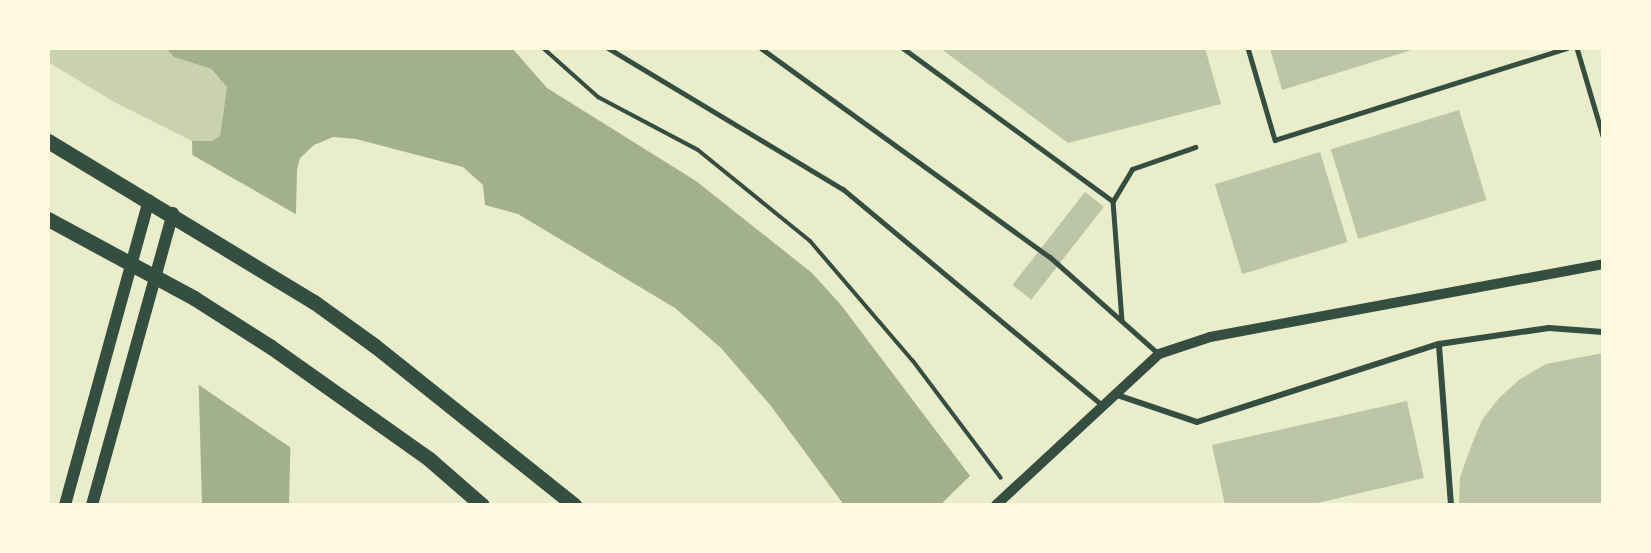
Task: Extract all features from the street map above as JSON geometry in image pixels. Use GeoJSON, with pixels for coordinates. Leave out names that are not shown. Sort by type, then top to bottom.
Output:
{"type":"FeatureCollection","features":[{"type":"Feature","properties":{"kind":"main road"},"geometry":{"type":"LineString","coordinates":[[48,141],[199,229],[375,346],[574,505]]}},
{"type":"Feature","properties":{"kind":"main road"},"geometry":{"type":"LineString","coordinates":[[65,505],[149,200]]}},
{"type":"Feature","properties":{"kind":"main road"},"geometry":{"type":"LineString","coordinates":[[92,505],[173,213]]}},
{"type":"Feature","properties":{"kind":"main road"},"geometry":{"type":"LineString","coordinates":[[48,219],[194,298],[429,459],[482,505]]}},
{"type":"Feature","properties":{"kind":"street"},"geometry":{"type":"LineString","coordinates":[[996,505],[1159,354],[1210,337],[1603,264]]}},
{"type":"Feature","properties":{"kind":"street"},"geometry":{"type":"LineString","coordinates":[[1117,395],[1197,422],[1439,344],[1549,328],[1603,332]]}},
{"type":"Feature","properties":{"kind":"street"},"geometry":{"type":"LineString","coordinates":[[1439,344],[1450,505]]}},
{"type":"Feature","properties":{"kind":"lane"},"geometry":{"type":"LineString","coordinates":[[608,48],[843,189],[1104,407]]}},
{"type":"Feature","properties":{"kind":"lane"},"geometry":{"type":"LineString","coordinates":[[761,48],[1050,258],[1159,354]]}},
{"type":"Feature","properties":{"kind":"lane"},"geometry":{"type":"LineString","coordinates":[[903,48],[1113,201]]}},
{"type":"Feature","properties":{"kind":"lane"},"geometry":{"type":"LineString","coordinates":[[1248,48],[1275,140],[1567,48]]}},
{"type":"Feature","properties":{"kind":"lane"},"geometry":{"type":"LineString","coordinates":[[1577,48],[1603,135]]}},
{"type":"Feature","properties":{"kind":"lane"},"geometry":{"type":"LineString","coordinates":[[1122,321],[1113,201],[1132,170],[1195,147]]}},
{"type":"Feature","properties":{"kind":"path"},"geometry":{"type":"LineString","coordinates":[[543,48],[598,97],[698,150],[810,241],[913,361],[1008,487]]}},
{"type":"Feature","properties":{"kind":"shaded area"},"geometry":{"type":"Polygon","coordinates":[[[48,48],[166,48],[174,57],[210,69],[227,87],[220,136],[212,141],[192,141],[116,103],[48,62],[48,48]]]}},
{"type":"Feature","properties":{"kind":"shaded area"},"geometry":{"type":"Polygon","coordinates":[[[166,48],[512,48],[547,88],[696,181],[812,273],[841,305],[992,505],[844,505],[771,406],[721,348],[675,308],[518,214],[485,205],[483,185],[463,167],[356,139],[333,137],[314,145],[300,158],[297,170],[289,505],[202,505],[192,141],[212,141],[220,136],[227,87],[211,69],[174,57],[166,48]]]}},
{"type":"Feature","properties":{"kind":"pier"},"geometry":{"type":"Polygon","coordinates":[[[189,153],[299,216],[294,450],[196,383],[189,153]]]}},
{"type":"Feature","properties":{"kind":"pier"},"geometry":{"type":"Polygon","coordinates":[[[972,474],[995,505],[940,505],[972,474]]]}},
{"type":"Feature","properties":{"kind":"building"},"geometry":{"type":"Polygon","coordinates":[[[940,48],[1205,48],[1221,104],[1068,143],[940,48]]]}},
{"type":"Feature","properties":{"kind":"building"},"geometry":{"type":"Polygon","coordinates":[[[1270,48],[1415,48],[1415,49],[1282,90],[1270,48]]]}},
{"type":"Feature","properties":{"kind":"building"},"geometry":{"type":"Polygon","coordinates":[[[1459,110],[1486,200],[1358,239],[1331,149],[1459,110]]]}},
{"type":"Feature","properties":{"kind":"building"},"geometry":{"type":"Polygon","coordinates":[[[1320,152],[1347,242],[1242,274],[1215,184],[1320,152]]]}},
{"type":"Feature","properties":{"kind":"building"},"geometry":{"type":"Polygon","coordinates":[[[1085,192],[1104,207],[1031,300],[1012,285],[1085,192]]]}},
{"type":"Feature","properties":{"kind":"building"},"geometry":{"type":"Polygon","coordinates":[[[1603,353],[1601,505],[1459,505],[1460,477],[1472,444],[1482,420],[1499,398],[1519,380],[1546,364],[1603,353]]]}},
{"type":"Feature","properties":{"kind":"building"},"geometry":{"type":"Polygon","coordinates":[[[1407,401],[1424,478],[1309,505],[1225,505],[1212,445],[1407,401]]]}}]}
